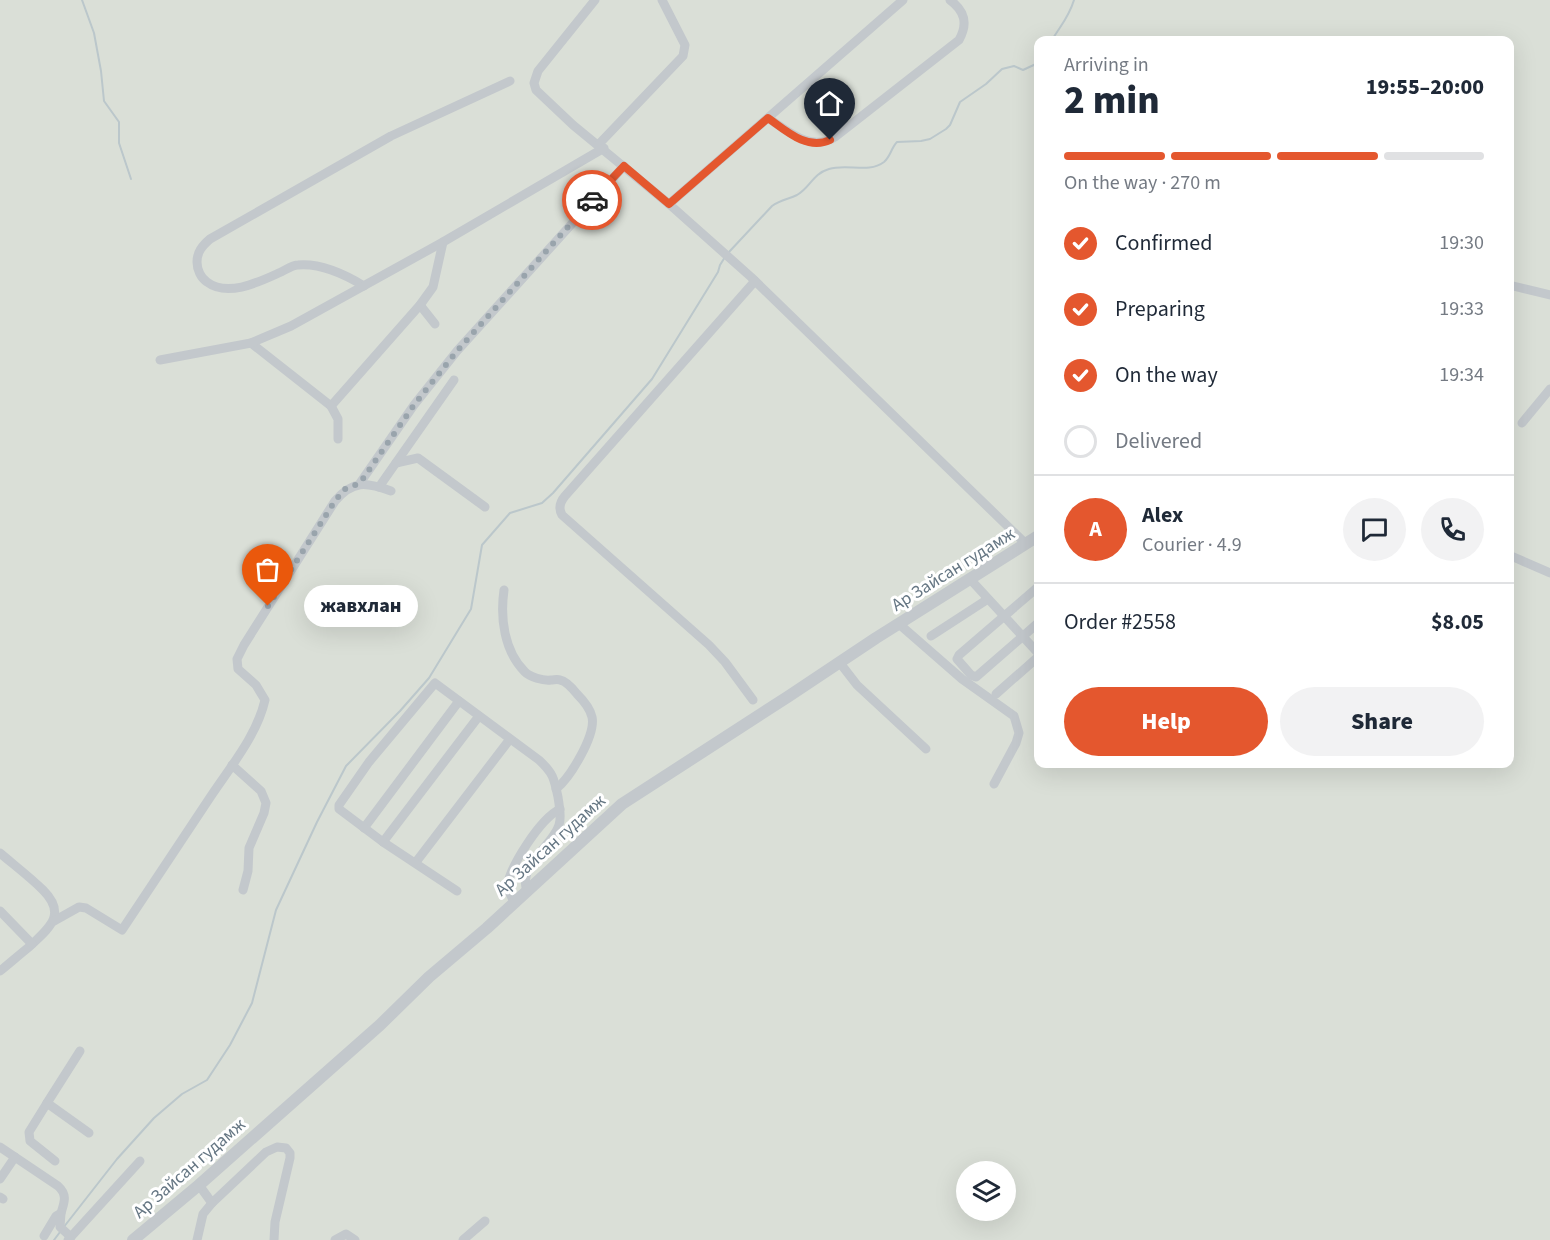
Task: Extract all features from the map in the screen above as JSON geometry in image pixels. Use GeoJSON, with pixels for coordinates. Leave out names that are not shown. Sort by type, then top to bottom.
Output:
{"type":"FeatureCollection","features":[{"type":"Feature","properties":{"kind":"street"},"geometry":{"type":"LineString","coordinates":[[595,0],[538,71],[534,83],[536,90],[755,280],[1026,544]]}},
{"type":"Feature","properties":{"kind":"street"},"geometry":{"type":"LineString","coordinates":[[160,360],[251,343],[291,326],[443,242],[601,146],[683,57],[685,45],[662,0]]}},
{"type":"Feature","properties":{"kind":"street"},"geometry":{"type":"LineString","coordinates":[[669,204],[903,0]]}},
{"type":"Feature","properties":{"kind":"street"},"geometry":{"type":"LineString","coordinates":[[768,118],[806,142],[821,143],[835,137],[959,40],[964,28],[965,16],[951,0]]}},
{"type":"Feature","properties":{"kind":"street"},"geometry":{"type":"LineString","coordinates":[[364,286],[343,273],[299,265],[242,287],[221,288],[204,280],[197,267],[197,258],[201,248],[210,239],[391,136],[510,81]]}},
{"type":"Feature","properties":{"kind":"street"},"geometry":{"type":"LineString","coordinates":[[0,971],[46,932],[54,921],[79,907],[86,908],[122,930],[251,735],[266,700],[256,685],[238,669],[237,659],[335,501],[345,489],[360,483],[414,405],[457,351],[624,166]]}},
{"type":"Feature","properties":{"kind":"street"},"geometry":{"type":"LineString","coordinates":[[330,406],[420,305],[433,287],[443,242]]}},
{"type":"Feature","properties":{"kind":"street"},"geometry":{"type":"LineString","coordinates":[[753,700],[709,645],[559,511],[565,495],[755,280]]}},
{"type":"Feature","properties":{"kind":"street"},"geometry":{"type":"LineString","coordinates":[[1514,286],[1550,295]]}},
{"type":"Feature","properties":{"kind":"street"},"geometry":{"type":"LineString","coordinates":[[420,305],[435,324]]}},
{"type":"Feature","properties":{"kind":"street"},"geometry":{"type":"LineString","coordinates":[[251,343],[330,406],[338,419],[338,439]]}},
{"type":"Feature","properties":{"kind":"street"},"geometry":{"type":"LineString","coordinates":[[379,487],[454,380]]}},
{"type":"Feature","properties":{"kind":"street"},"geometry":{"type":"LineString","coordinates":[[1522,423],[1550,389]]}},
{"type":"Feature","properties":{"kind":"street"},"geometry":{"type":"LineString","coordinates":[[396,463],[418,458],[485,507]]}},
{"type":"Feature","properties":{"kind":"street"},"geometry":{"type":"LineString","coordinates":[[360,483],[391,491]]}},
{"type":"Feature","properties":{"kind":"street","name":"Ар Зайсан гудамж"},"geometry":{"type":"LineString","coordinates":[[133,1240],[199,1185],[380,1024],[429,977],[487,928],[622,804],[1034,539]]}},
{"type":"Feature","properties":{"kind":"street"},"geometry":{"type":"LineString","coordinates":[[1514,557],[1550,573]]}},
{"type":"Feature","properties":{"kind":"street"},"geometry":{"type":"LineString","coordinates":[[970,579],[1034,650]]}},
{"type":"Feature","properties":{"kind":"street"},"geometry":{"type":"LineString","coordinates":[[504,590],[502,604],[505,637],[515,660],[527,674],[547,681],[560,680],[566,683],[590,710],[592,717],[592,728],[586,744],[564,781],[556,789]]}},
{"type":"Feature","properties":{"kind":"street"},"geometry":{"type":"LineString","coordinates":[[1034,591],[957,657],[971,675],[976,677],[1034,627]]}},
{"type":"Feature","properties":{"kind":"street"},"geometry":{"type":"LineString","coordinates":[[930,636],[988,599]]}},
{"type":"Feature","properties":{"kind":"street"},"geometry":{"type":"LineString","coordinates":[[899,624],[962,679],[1014,716],[1019,733],[994,784]]}},
{"type":"Feature","properties":{"kind":"street"},"geometry":{"type":"LineString","coordinates":[[996,694],[1034,659]]}},
{"type":"Feature","properties":{"kind":"street"},"geometry":{"type":"LineString","coordinates":[[840,663],[857,685],[926,749]]}},
{"type":"Feature","properties":{"kind":"street"},"geometry":{"type":"LineString","coordinates":[[457,891],[341,812],[339,805],[369,762],[435,683],[550,770],[560,809],[559,826],[526,876],[527,890]]}},
{"type":"Feature","properties":{"kind":"street"},"geometry":{"type":"LineString","coordinates":[[364,828],[459,701]]}},
{"type":"Feature","properties":{"kind":"street"},"geometry":{"type":"LineString","coordinates":[[383,842],[479,716]]}},
{"type":"Feature","properties":{"kind":"street"},"geometry":{"type":"LineString","coordinates":[[416,862],[510,739]]}},
{"type":"Feature","properties":{"kind":"street"},"geometry":{"type":"LineString","coordinates":[[232,765],[261,791],[266,803],[249,848],[248,871],[243,890]]}},
{"type":"Feature","properties":{"kind":"street"},"geometry":{"type":"LineString","coordinates":[[514,902],[507,885],[514,866],[545,820],[560,809]]}},
{"type":"Feature","properties":{"kind":"street"},"geometry":{"type":"LineString","coordinates":[[0,854],[47,895],[54,907],[54,921]]}},
{"type":"Feature","properties":{"kind":"street"},"geometry":{"type":"LineString","coordinates":[[0,911],[32,944]]}},
{"type":"Feature","properties":{"kind":"street"},"geometry":{"type":"LineString","coordinates":[[55,1161],[30,1141],[29,1132],[80,1051]]}},
{"type":"Feature","properties":{"kind":"street"},"geometry":{"type":"LineString","coordinates":[[47,1103],[89,1133]]}},
{"type":"Feature","properties":{"kind":"street"},"geometry":{"type":"LineString","coordinates":[[0,1147],[61,1189],[65,1198],[60,1227],[69,1238],[140,1161]]}},
{"type":"Feature","properties":{"kind":"street"},"geometry":{"type":"LineString","coordinates":[[197,1240],[203,1214],[212,1203],[266,1152],[277,1147],[286,1148],[290,1153],[290,1158],[275,1222],[274,1240]]}},
{"type":"Feature","properties":{"kind":"street"},"geometry":{"type":"LineString","coordinates":[[0,1179],[15,1157]]}},
{"type":"Feature","properties":{"kind":"street"},"geometry":{"type":"LineString","coordinates":[[199,1185],[212,1203]]}},
{"type":"Feature","properties":{"kind":"street"},"geometry":{"type":"LineString","coordinates":[[44,1236],[56,1216],[61,1214]]}},
{"type":"Feature","properties":{"kind":"street"},"geometry":{"type":"LineString","coordinates":[[463,1240],[485,1221]]}},
{"type":"Feature","properties":{"kind":"street"},"geometry":{"type":"LineString","coordinates":[[335,1240],[346,1234],[356,1240]]}},
{"type":"Feature","properties":{"kind":"shaded area"},"geometry":{"type":"Polygon","coordinates":[[[0,0],[1550,0],[1550,1240],[0,1240],[0,0]]]}},
{"type":"Feature","properties":{"kind":"waterway"},"geometry":{"type":"LineString","coordinates":[[82,0],[94,33],[104,101],[119,122],[119,143],[131,179]]}},
{"type":"Feature","properties":{"kind":"waterway"},"geometry":{"type":"LineString","coordinates":[[1054,36],[1074,0]]}},
{"type":"Feature","properties":{"kind":"waterway"},"geometry":{"type":"LineString","coordinates":[[729,252],[772,206],[797,195],[823,171],[836,167],[878,166],[886,160],[897,142],[930,139],[946,129],[960,102],[986,84],[1002,69],[1014,66],[1023,70],[1034,65]]}},
{"type":"Feature","properties":{"kind":"waterway"},"geometry":{"type":"LineString","coordinates":[[63,1228],[117,1159],[154,1118],[182,1094],[207,1080],[230,1045],[252,1003],[276,910],[317,822],[346,766],[429,678],[471,609],[482,545],[510,513],[542,503],[553,493],[652,379],[725,257]]}},
{"type":"Feature","properties":{"kind":"waterway"},"geometry":{"type":"LineString","coordinates":[[54,1240],[60,1232]]}},
{"type":"Feature","properties":{"kind":"way so far"},"geometry":{"type":"LineString","coordinates":[[268,606],[335,501],[345,489],[360,483],[414,405],[457,351],[592,200]]}},
{"type":"Feature","properties":{"kind":"place","name":"жавхлан"},"geometry":{"type":"Point","coordinates":[268,606]}},
{"type":"Feature","properties":{"kind":"route"},"geometry":{"type":"LineString","coordinates":[[592,200],[624,166],[669,204],[768,118],[806,142],[821,143],[830,140]]}}]}
